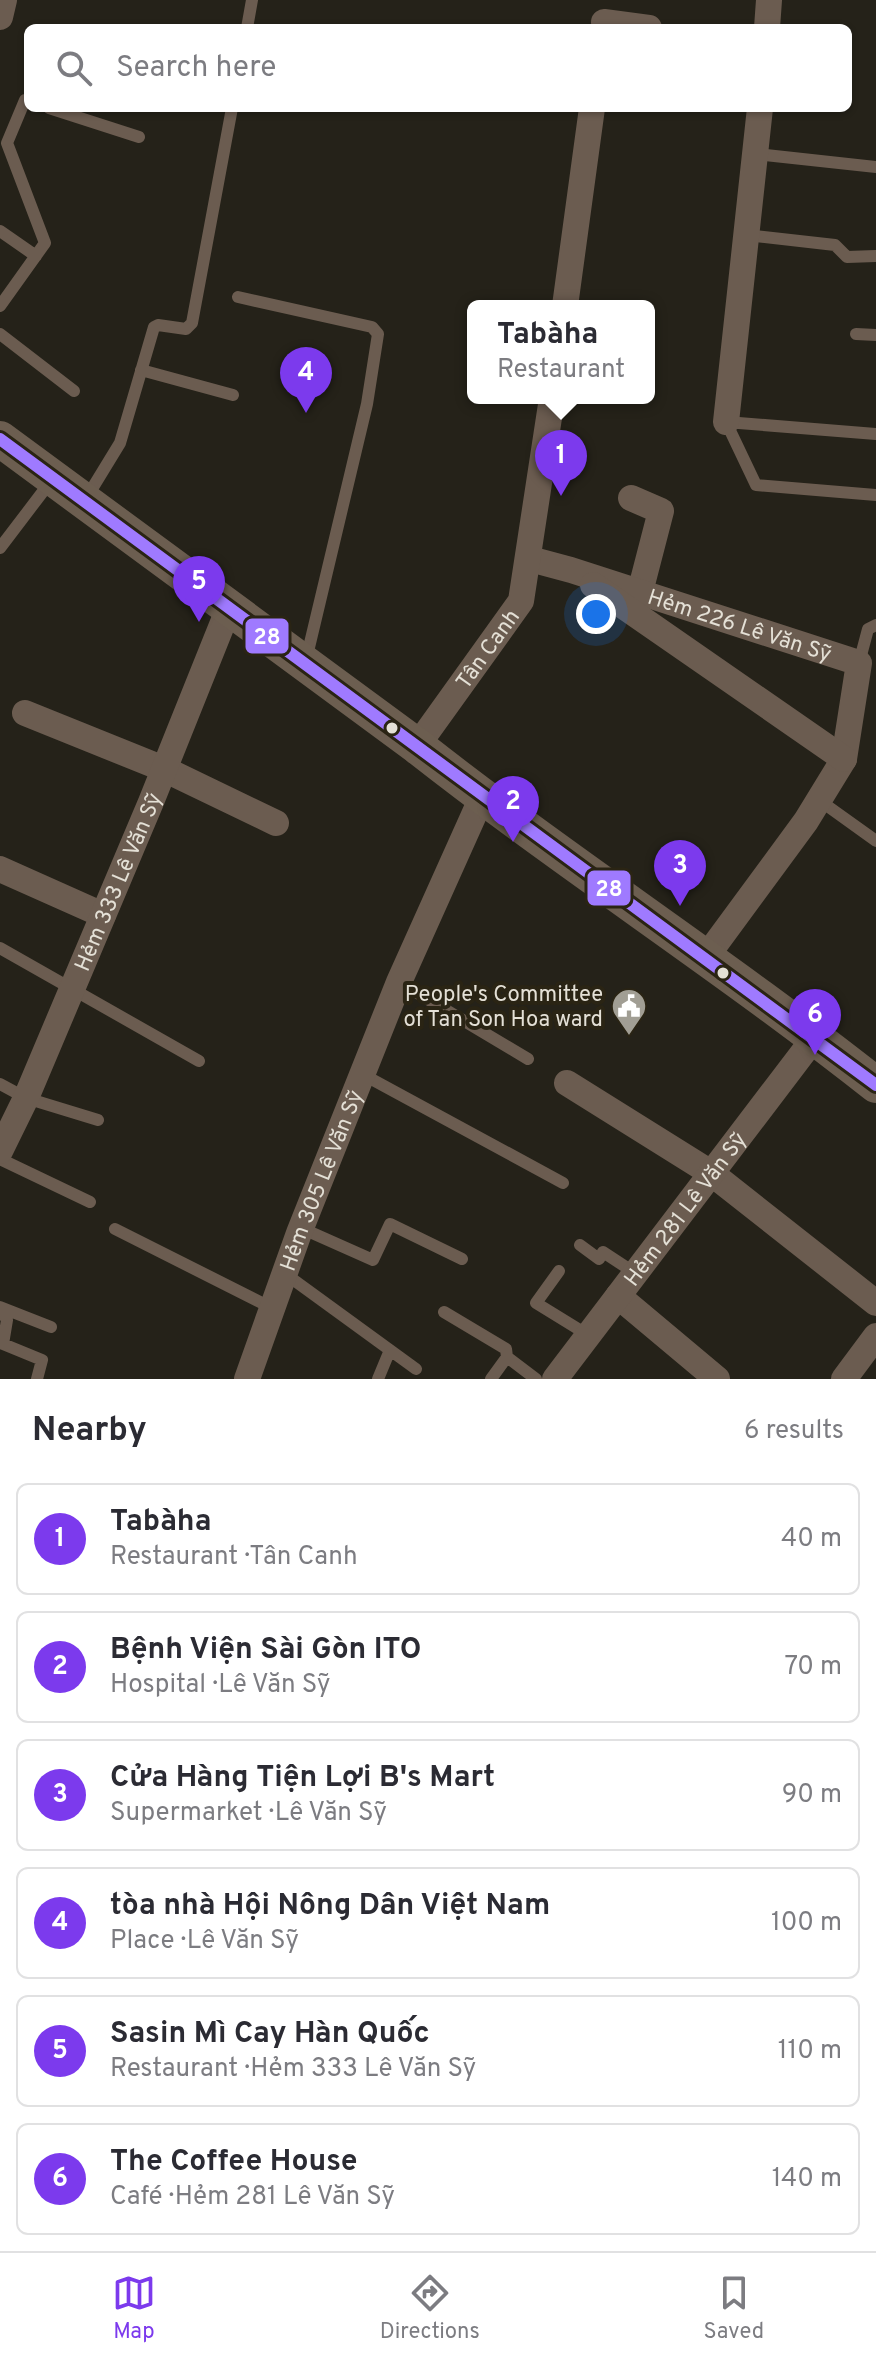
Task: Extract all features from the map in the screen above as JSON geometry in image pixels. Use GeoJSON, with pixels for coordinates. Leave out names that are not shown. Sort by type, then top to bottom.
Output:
{"type":"FeatureCollection","features":[{"type":"Feature","properties":{"kind":"main road"},"geometry":{"type":"LineString","coordinates":[[0,439],[482,797],[815,1037],[876,1085]]}},
{"type":"Feature","properties":{"kind":"street"},"geometry":{"type":"LineString","coordinates":[[0,17],[4,0]]}},
{"type":"Feature","properties":{"kind":"street"},"geometry":{"type":"LineString","coordinates":[[767,24],[769,0]]}},
{"type":"Feature","properties":{"kind":"street"},"geometry":{"type":"LineString","coordinates":[[605,17],[633,24]]}},
{"type":"Feature","properties":{"kind":"street"},"geometry":{"type":"LineString","coordinates":[[566,300],[591,112]]}},
{"type":"Feature","properties":{"kind":"street"},"geometry":{"type":"LineString","coordinates":[[726,422],[760,112]]}},
{"type":"Feature","properties":{"kind":"street","name":"Tân Canh"},"geometry":{"type":"LineString","coordinates":[[417,746],[521,601],[530,559],[551,404]]}},
{"type":"Feature","properties":{"kind":"street"},"geometry":{"type":"LineString","coordinates":[[631,498],[661,511],[640,592]]}},
{"type":"Feature","properties":{"kind":"street"},"geometry":{"type":"LineString","coordinates":[[530,559],[571,570]]}},
{"type":"Feature","properties":{"kind":"street","name":"Hẻm 226 Lê Văn Sỹ"},"geometry":{"type":"LineString","coordinates":[[571,570],[859,663],[844,759],[819,800],[706,957]]}},
{"type":"Feature","properties":{"kind":"street","name":"Hẻm 226 Lê Văn Sỹ"},"geometry":{"type":"LineString","coordinates":[[571,570],[844,759]]}},
{"type":"Feature","properties":{"kind":"street","name":"Hẻm 333 Lê Văn Sỹ"},"geometry":{"type":"LineString","coordinates":[[0,1151],[26,1098],[228,610]]}},
{"type":"Feature","properties":{"kind":"street"},"geometry":{"type":"LineString","coordinates":[[25,713],[164,769],[276,823]]}},
{"type":"Feature","properties":{"kind":"street","name":"Hẻm 305 Lê Văn Sỹ"},"geometry":{"type":"LineString","coordinates":[[247,1379],[301,1228],[399,982],[482,797]]}},
{"type":"Feature","properties":{"kind":"street"},"geometry":{"type":"LineString","coordinates":[[0,869],[103,915]]}},
{"type":"Feature","properties":{"kind":"street","name":"Hẻm 281 Lê Văn Sỹ"},"geometry":{"type":"LineString","coordinates":[[555,1379],[815,1037]]}},
{"type":"Feature","properties":{"kind":"street"},"geometry":{"type":"LineString","coordinates":[[567,1083],[711,1173],[876,1303]]}},
{"type":"Feature","properties":{"kind":"street"},"geometry":{"type":"LineString","coordinates":[[618,1296],[717,1379]]}},
{"type":"Feature","properties":{"kind":"street"},"geometry":{"type":"LineString","coordinates":[[844,1379],[876,1336]]}},
{"type":"Feature","properties":{"kind":"lane"},"geometry":{"type":"LineString","coordinates":[[248,24],[252,0]]}},
{"type":"Feature","properties":{"kind":"lane"},"geometry":{"type":"LineString","coordinates":[[0,306],[45,243],[7,143],[24,102]]}},
{"type":"Feature","properties":{"kind":"lane"},"geometry":{"type":"LineString","coordinates":[[61,112],[139,137]]}},
{"type":"Feature","properties":{"kind":"lane"},"geometry":{"type":"LineString","coordinates":[[84,503],[120,443],[154,327],[190,327],[231,112]]}},
{"type":"Feature","properties":{"kind":"lane"},"geometry":{"type":"LineString","coordinates":[[756,154],[876,166]]}},
{"type":"Feature","properties":{"kind":"lane"},"geometry":{"type":"LineString","coordinates":[[0,231],[36,256]]}},
{"type":"Feature","properties":{"kind":"lane"},"geometry":{"type":"LineString","coordinates":[[746,235],[835,245],[847,257],[876,256]]}},
{"type":"Feature","properties":{"kind":"lane"},"geometry":{"type":"LineString","coordinates":[[238,297],[377,329],[378,334],[367,404],[305,665]]}},
{"type":"Feature","properties":{"kind":"lane"},"geometry":{"type":"LineString","coordinates":[[0,334],[74,391]]}},
{"type":"Feature","properties":{"kind":"lane"},"geometry":{"type":"LineString","coordinates":[[856,334],[876,335]]}},
{"type":"Feature","properties":{"kind":"lane"},"geometry":{"type":"LineString","coordinates":[[141,370],[233,395]]}},
{"type":"Feature","properties":{"kind":"lane"},"geometry":{"type":"LineString","coordinates":[[726,422],[876,434]]}},
{"type":"Feature","properties":{"kind":"lane"},"geometry":{"type":"LineString","coordinates":[[726,422],[756,485],[876,495]]}},
{"type":"Feature","properties":{"kind":"lane"},"geometry":{"type":"LineString","coordinates":[[0,548],[53,479]]}},
{"type":"Feature","properties":{"kind":"lane"},"geometry":{"type":"LineString","coordinates":[[859,663],[868,629],[876,625]]}},
{"type":"Feature","properties":{"kind":"lane"},"geometry":{"type":"LineString","coordinates":[[819,800],[876,841]]}},
{"type":"Feature","properties":{"kind":"lane"},"geometry":{"type":"LineString","coordinates":[[0,948],[199,1061]]}},
{"type":"Feature","properties":{"kind":"lane"},"geometry":{"type":"LineString","coordinates":[[399,982],[528,1059]]}},
{"type":"Feature","properties":{"kind":"lane"},"geometry":{"type":"LineString","coordinates":[[362,1074],[563,1183]]}},
{"type":"Feature","properties":{"kind":"lane"},"geometry":{"type":"LineString","coordinates":[[0,1084],[26,1098],[98,1120]]}},
{"type":"Feature","properties":{"kind":"lane"},"geometry":{"type":"LineString","coordinates":[[0,1159],[90,1202]]}},
{"type":"Feature","properties":{"kind":"lane"},"geometry":{"type":"LineString","coordinates":[[301,1228],[373,1260],[390,1224],[462,1259]]}},
{"type":"Feature","properties":{"kind":"lane"},"geometry":{"type":"LineString","coordinates":[[115,1229],[272,1308]]}},
{"type":"Feature","properties":{"kind":"lane"},"geometry":{"type":"LineString","coordinates":[[580,1245],[599,1259],[603,1252],[635,1273]]}},
{"type":"Feature","properties":{"kind":"lane"},"geometry":{"type":"LineString","coordinates":[[559,1271],[536,1303],[588,1335]]}},
{"type":"Feature","properties":{"kind":"lane"},"geometry":{"type":"LineString","coordinates":[[284,1273],[416,1369]]}},
{"type":"Feature","properties":{"kind":"lane"},"geometry":{"type":"LineString","coordinates":[[0,1308],[51,1327]]}},
{"type":"Feature","properties":{"kind":"lane"},"geometry":{"type":"LineString","coordinates":[[0,1308],[7,1320],[3,1344],[42,1360],[37,1379]]}},
{"type":"Feature","properties":{"kind":"lane"},"geometry":{"type":"LineString","coordinates":[[444,1312],[506,1349],[507,1357],[491,1379]]}},
{"type":"Feature","properties":{"kind":"lane"},"geometry":{"type":"LineString","coordinates":[[378,1379],[390,1350]]}},
{"type":"Feature","properties":{"kind":"lane"},"geometry":{"type":"LineString","coordinates":[[507,1357],[536,1379]]}},
{"type":"Feature","properties":{"kind":"transit line","name":"28"},"geometry":{"type":"LineString","coordinates":[[0,439],[876,1085]]}},
{"type":"Feature","properties":{"kind":"place","name":"tòa nhà Hội Nông Dân Việt Nam"},"geometry":{"type":"Point","coordinates":[306,413]}},
{"type":"Feature","properties":{"kind":"place","name":"Tabàha"},"geometry":{"type":"Point","coordinates":[561,496]}},
{"type":"Feature","properties":{"kind":"place","name":"Sasin Mì Cay Hàn Quốc"},"geometry":{"type":"Point","coordinates":[199,622]}},
{"type":"Feature","properties":{"kind":"place","name":"Bệnh Viện Sài Gòn ITO"},"geometry":{"type":"Point","coordinates":[513,842]}},
{"type":"Feature","properties":{"kind":"place","name":"Cửa Hàng Tiện Lợi B's Mart"},"geometry":{"type":"Point","coordinates":[680,906]}},
{"type":"Feature","properties":{"kind":"place","name":"People's Committee of Tan Son Hoa ward"},"geometry":{"type":"Point","coordinates":[629,1037]}},
{"type":"Feature","properties":{"kind":"place","name":"The Coffee House"},"geometry":{"type":"Point","coordinates":[815,1055]}}]}
